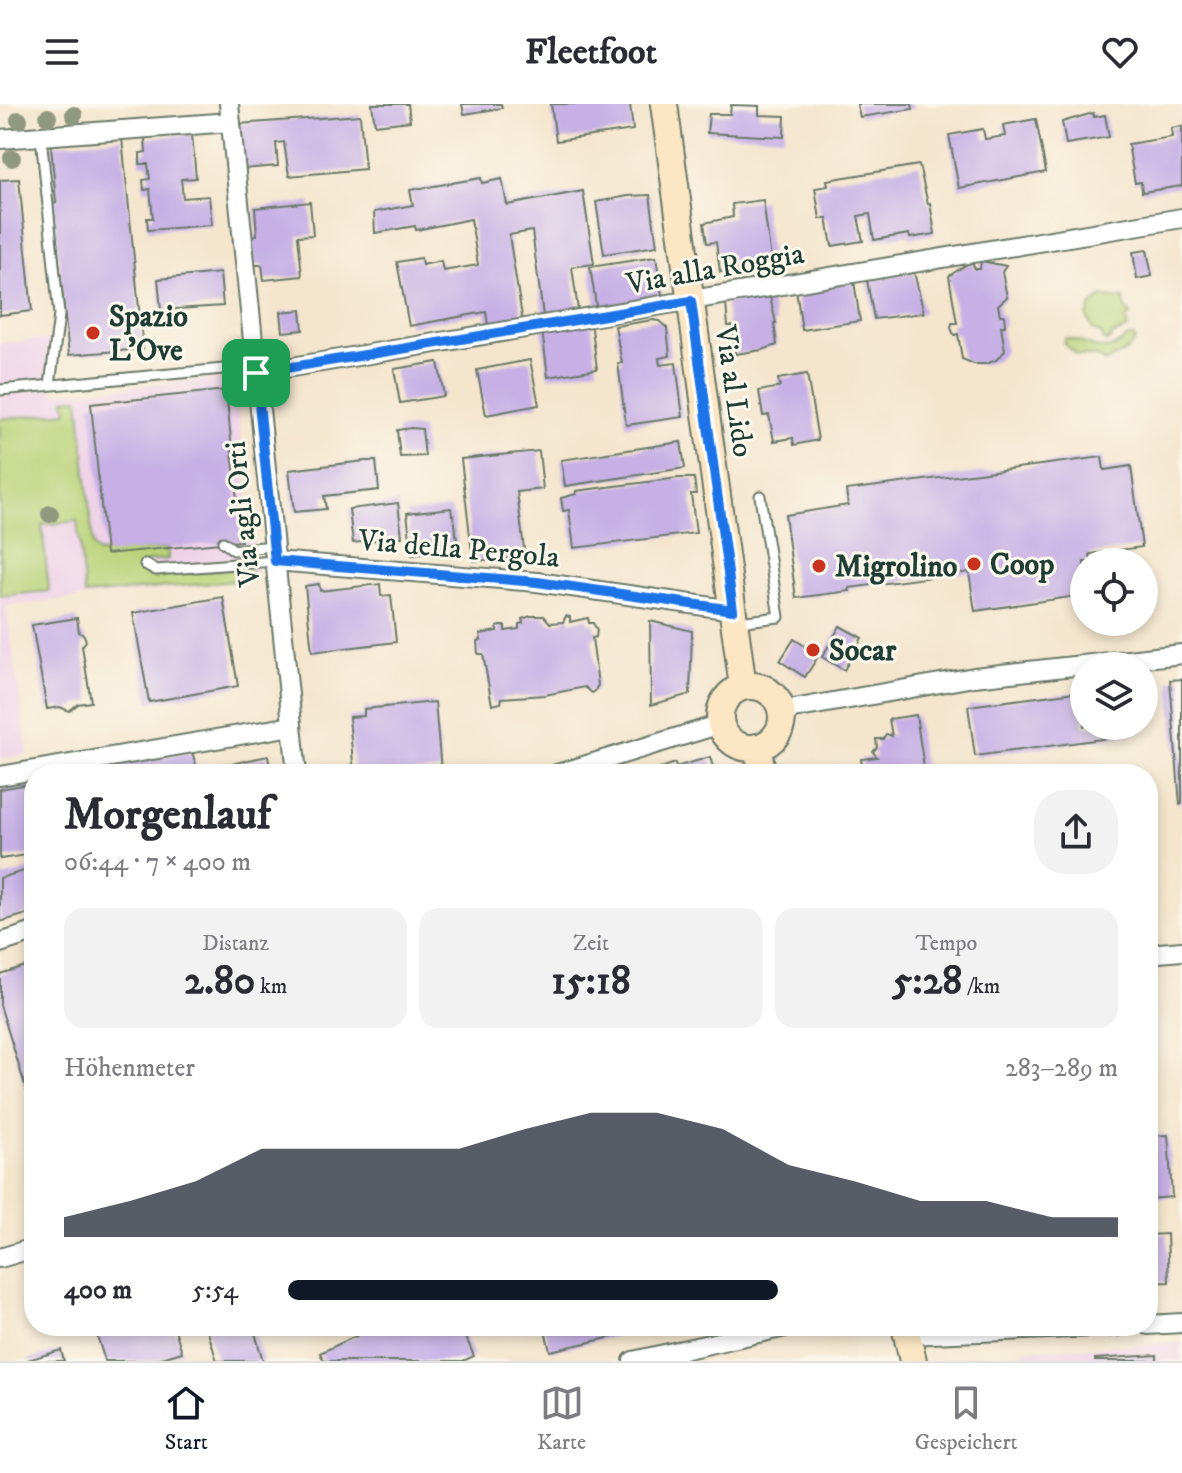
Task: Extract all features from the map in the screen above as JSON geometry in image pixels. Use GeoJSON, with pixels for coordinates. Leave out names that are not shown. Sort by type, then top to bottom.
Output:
{"type":"FeatureCollection","features":[{"type":"Feature","properties":{"kind":"street","name":"Via al Lido"},"geometry":{"type":"LineString","coordinates":[[664,104],[743,687]]}},
{"type":"Feature","properties":{"kind":"street"},"geometry":{"type":"LineString","coordinates":[[0,139],[230,113]]}},
{"type":"Feature","properties":{"kind":"street","name":"Via agli Orti"},"geometry":{"type":"LineString","coordinates":[[230,113],[296,764]]}},
{"type":"Feature","properties":{"kind":"street","name":"Via alla Roggia"},"geometry":{"type":"LineString","coordinates":[[256,369],[691,301],[1182,218]]}},
{"type":"Feature","properties":{"kind":"street","name":"Via della Pergola"},"geometry":{"type":"LineString","coordinates":[[274,554],[537,582],[734,616]]}},
{"type":"Feature","properties":{"kind":"street"},"geometry":{"type":"LineString","coordinates":[[782,711],[974,677],[1182,654]]}},
{"type":"Feature","properties":{"kind":"street"},"geometry":{"type":"LineString","coordinates":[[743,687],[760,687],[768,691],[782,711],[777,734],[757,747],[734,743],[721,724],[724,701],[743,687]]}},
{"type":"Feature","properties":{"kind":"street"},"geometry":{"type":"LineString","coordinates":[[590,764],[721,724]]}},
{"type":"Feature","properties":{"kind":"street"},"geometry":{"type":"LineString","coordinates":[[70,764],[292,726]]}},
{"type":"Feature","properties":{"kind":"street"},"geometry":{"type":"LineString","coordinates":[[757,747],[761,764]]}},
{"type":"Feature","properties":{"kind":"street"},"geometry":{"type":"LineString","coordinates":[[0,776],[24,772]]}},
{"type":"Feature","properties":{"kind":"street"},"geometry":{"type":"LineString","coordinates":[[0,943],[24,935]]}},
{"type":"Feature","properties":{"kind":"street"},"geometry":{"type":"LineString","coordinates":[[1158,953],[1182,951]]}},
{"type":"Feature","properties":{"kind":"street"},"geometry":{"type":"LineString","coordinates":[[0,1258],[24,1251]]}},
{"type":"Feature","properties":{"kind":"street"},"geometry":{"type":"LineString","coordinates":[[1158,1324],[1182,1323]]}},
{"type":"Feature","properties":{"kind":"street"},"geometry":{"type":"LineString","coordinates":[[633,1361],[745,1336]]}},
{"type":"Feature","properties":{"kind":"street"},"geometry":{"type":"LineString","coordinates":[[907,1336],[913,1361]]}},
{"type":"Feature","properties":{"kind":"lane"},"geometry":{"type":"LineString","coordinates":[[41,136],[59,315],[50,385]]}},
{"type":"Feature","properties":{"kind":"lane"},"geometry":{"type":"LineString","coordinates":[[0,390],[256,369]]}},
{"type":"Feature","properties":{"kind":"lane"},"geometry":{"type":"LineString","coordinates":[[734,616],[779,617],[760,496]]}},
{"type":"Feature","properties":{"kind":"lane"},"geometry":{"type":"LineString","coordinates":[[223,542],[227,548],[234,550],[274,554]]}},
{"type":"Feature","properties":{"kind":"lane"},"geometry":{"type":"LineString","coordinates":[[145,564],[156,570],[274,554]]}},
{"type":"Feature","properties":{"kind":"shaded area"},"geometry":{"type":"Polygon","coordinates":[[[49,339],[54,394],[234,377],[257,579],[6,606],[28,754],[0,759],[0,343],[49,339]]]}},
{"type":"Feature","properties":{"kind":"shaded area"},"geometry":{"type":"Polygon","coordinates":[[[1182,1343],[1182,1361],[1024,1361],[1024,1350],[1182,1343]]]}},
{"type":"Feature","properties":{"kind":"green space"},"geometry":{"type":"Polygon","coordinates":[[[1103,297],[1124,299],[1125,309],[1131,314],[1126,319],[1128,329],[1112,335],[1107,341],[1093,330],[1087,317],[1091,305],[1103,297]]]}},
{"type":"Feature","properties":{"kind":"green space"},"geometry":{"type":"Polygon","coordinates":[[[1134,337],[1132,345],[1105,362],[1095,356],[1078,356],[1063,342],[1065,338],[1106,349],[1134,337]]]}},
{"type":"Feature","properties":{"kind":"green space"},"geometry":{"type":"Polygon","coordinates":[[[79,398],[93,546],[98,553],[167,548],[168,559],[149,561],[142,566],[144,574],[247,568],[255,579],[85,595],[77,521],[42,525],[49,591],[0,596],[0,419],[67,412],[65,399],[79,398]]]}},
{"type":"Feature","properties":{"kind":"building"},"geometry":{"type":"Polygon","coordinates":[[[372,104],[408,104],[410,121],[375,125],[372,104]]]}},
{"type":"Feature","properties":{"kind":"building"},"geometry":{"type":"Polygon","coordinates":[[[462,104],[501,104],[502,108],[464,114],[462,104]]]}},
{"type":"Feature","properties":{"kind":"building"},"geometry":{"type":"Polygon","coordinates":[[[551,104],[630,104],[633,130],[556,141],[551,104]]]}},
{"type":"Feature","properties":{"kind":"building"},"geometry":{"type":"Polygon","coordinates":[[[857,104],[912,104],[913,109],[860,117],[857,104]]]}},
{"type":"Feature","properties":{"kind":"building"},"geometry":{"type":"Polygon","coordinates":[[[731,105],[759,106],[759,115],[785,116],[784,137],[707,133],[709,114],[730,114],[731,105]]]}},
{"type":"Feature","properties":{"kind":"building"},"geometry":{"type":"Polygon","coordinates":[[[1093,113],[1094,117],[1105,115],[1109,137],[1066,144],[1062,122],[1093,113]]]}},
{"type":"Feature","properties":{"kind":"building"},"geometry":{"type":"Polygon","coordinates":[[[360,115],[365,169],[289,176],[284,142],[276,143],[278,166],[243,169],[238,124],[360,115]]]}},
{"type":"Feature","properties":{"kind":"building"},"geometry":{"type":"Polygon","coordinates":[[[1036,119],[1046,172],[959,188],[949,135],[983,129],[985,139],[1005,136],[1003,125],[1036,119]]]}},
{"type":"Feature","properties":{"kind":"building"},"geometry":{"type":"Polygon","coordinates":[[[1182,126],[1182,186],[1142,192],[1141,182],[1135,183],[1128,144],[1172,137],[1171,128],[1182,126]]]}},
{"type":"Feature","properties":{"kind":"building"},"geometry":{"type":"Polygon","coordinates":[[[192,134],[196,178],[181,179],[183,198],[209,196],[212,225],[148,230],[147,218],[153,218],[150,189],[144,190],[143,180],[150,179],[148,164],[140,164],[140,153],[146,152],[145,138],[192,134]]]}},
{"type":"Feature","properties":{"kind":"building"},"geometry":{"type":"Polygon","coordinates":[[[122,138],[143,349],[69,355],[53,204],[56,203],[51,145],[122,138]]]}},
{"type":"Feature","properties":{"kind":"building"},"geometry":{"type":"Polygon","coordinates":[[[919,165],[935,234],[910,238],[909,234],[874,240],[870,214],[858,216],[863,241],[832,246],[827,218],[820,219],[815,188],[828,186],[827,180],[919,165]]]}},
{"type":"Feature","properties":{"kind":"building"},"geometry":{"type":"Polygon","coordinates":[[[481,178],[482,183],[502,179],[507,205],[583,191],[594,264],[572,267],[578,310],[543,316],[532,231],[509,235],[523,323],[488,325],[486,312],[409,326],[397,262],[421,258],[422,265],[441,261],[443,271],[478,265],[471,219],[416,230],[415,226],[375,233],[374,212],[413,205],[410,190],[481,178]]]}},
{"type":"Feature","properties":{"kind":"building"},"geometry":{"type":"Polygon","coordinates":[[[19,179],[32,311],[0,315],[0,180],[19,179]]]}},
{"type":"Feature","properties":{"kind":"building"},"geometry":{"type":"Polygon","coordinates":[[[650,195],[657,246],[604,254],[596,202],[650,195]]]}},
{"type":"Feature","properties":{"kind":"building"},"geometry":{"type":"Polygon","coordinates":[[[763,200],[773,274],[748,277],[747,266],[720,272],[716,242],[707,243],[704,223],[733,217],[732,204],[763,200]]]}},
{"type":"Feature","properties":{"kind":"building"},"geometry":{"type":"Polygon","coordinates":[[[310,202],[313,235],[298,236],[302,276],[264,280],[262,265],[255,265],[252,236],[257,235],[255,208],[310,202]]]}},
{"type":"Feature","properties":{"kind":"building"},"geometry":{"type":"Polygon","coordinates":[[[1147,250],[1152,276],[1137,279],[1133,252],[1147,250]]]}},
{"type":"Feature","properties":{"kind":"building"},"geometry":{"type":"Polygon","coordinates":[[[656,257],[663,301],[597,311],[590,267],[656,257]]]}},
{"type":"Feature","properties":{"kind":"building"},"geometry":{"type":"Polygon","coordinates":[[[981,261],[1006,266],[1002,272],[1007,297],[998,305],[1000,315],[1004,315],[1005,326],[1001,326],[1005,351],[996,360],[974,364],[962,359],[958,334],[954,335],[951,328],[952,323],[957,323],[949,276],[969,263],[980,269],[981,261]]]}},
{"type":"Feature","properties":{"kind":"building"},"geometry":{"type":"Polygon","coordinates":[[[914,272],[924,313],[874,319],[867,280],[914,272]]]}},
{"type":"Feature","properties":{"kind":"building"},"geometry":{"type":"Polygon","coordinates":[[[220,273],[223,306],[161,310],[158,279],[220,273]]]}},
{"type":"Feature","properties":{"kind":"building"},"geometry":{"type":"Polygon","coordinates":[[[854,281],[860,321],[802,330],[796,290],[854,281]]]}},
{"type":"Feature","properties":{"kind":"building"},"geometry":{"type":"Polygon","coordinates":[[[770,297],[777,345],[735,354],[726,304],[770,297]]]}},
{"type":"Feature","properties":{"kind":"building"},"geometry":{"type":"Polygon","coordinates":[[[301,310],[303,330],[283,332],[281,312],[301,310]]]}},
{"type":"Feature","properties":{"kind":"building"},"geometry":{"type":"Polygon","coordinates":[[[653,320],[667,328],[670,356],[659,358],[660,365],[676,363],[683,417],[626,425],[618,363],[622,363],[615,326],[653,320]]]}},
{"type":"Feature","properties":{"kind":"building"},"geometry":{"type":"Polygon","coordinates":[[[591,321],[597,369],[548,377],[542,329],[591,321]]]}},
{"type":"Feature","properties":{"kind":"building"},"geometry":{"type":"Polygon","coordinates":[[[530,360],[539,405],[486,415],[477,370],[530,360]]]}},
{"type":"Feature","properties":{"kind":"building"},"geometry":{"type":"Polygon","coordinates":[[[438,362],[444,396],[400,403],[394,369],[438,362]]]}},
{"type":"Feature","properties":{"kind":"building"},"geometry":{"type":"Polygon","coordinates":[[[807,374],[818,440],[794,445],[793,438],[774,441],[769,415],[763,416],[759,391],[780,387],[778,379],[807,374]]]}},
{"type":"Feature","properties":{"kind":"building"},"geometry":{"type":"Polygon","coordinates":[[[226,390],[241,541],[106,554],[91,404],[226,390]]]}},
{"type":"Feature","properties":{"kind":"building"},"geometry":{"type":"Polygon","coordinates":[[[422,429],[425,456],[400,457],[397,430],[422,429]]]}},
{"type":"Feature","properties":{"kind":"building"},"geometry":{"type":"Polygon","coordinates":[[[681,442],[685,468],[565,486],[561,460],[681,442]]]}},
{"type":"Feature","properties":{"kind":"building"},"geometry":{"type":"Polygon","coordinates":[[[539,451],[543,489],[517,492],[525,557],[473,561],[461,459],[539,451]]]}},
{"type":"Feature","properties":{"kind":"building"},"geometry":{"type":"Polygon","coordinates":[[[1102,457],[1104,470],[1131,466],[1142,547],[1070,548],[1070,597],[975,611],[969,572],[796,598],[785,515],[848,505],[846,490],[1102,457]]]}},
{"type":"Feature","properties":{"kind":"building"},"geometry":{"type":"Polygon","coordinates":[[[376,461],[379,490],[324,496],[326,509],[294,512],[289,470],[376,461]]]}},
{"type":"Feature","properties":{"kind":"building"},"geometry":{"type":"Polygon","coordinates":[[[694,478],[696,494],[691,494],[696,533],[574,548],[569,510],[563,511],[561,498],[576,494],[576,491],[694,478]]]}},
{"type":"Feature","properties":{"kind":"building"},"geometry":{"type":"Polygon","coordinates":[[[398,503],[402,537],[353,543],[349,509],[398,503]]]}},
{"type":"Feature","properties":{"kind":"building"},"geometry":{"type":"Polygon","coordinates":[[[451,508],[458,550],[412,555],[407,513],[451,508]]]}},
{"type":"Feature","properties":{"kind":"building"},"geometry":{"type":"Polygon","coordinates":[[[319,584],[320,591],[380,584],[381,596],[391,595],[396,642],[312,652],[305,586],[319,584]]]}},
{"type":"Feature","properties":{"kind":"building"},"geometry":{"type":"Polygon","coordinates":[[[223,597],[238,686],[149,702],[133,613],[223,597]]]}},
{"type":"Feature","properties":{"kind":"building"},"geometry":{"type":"Polygon","coordinates":[[[544,616],[550,623],[563,622],[566,616],[570,617],[570,622],[588,618],[589,623],[593,623],[597,630],[596,637],[592,638],[598,685],[595,691],[592,693],[585,687],[545,695],[502,698],[501,703],[492,705],[483,654],[478,654],[480,634],[497,631],[497,627],[501,626],[505,626],[505,631],[519,629],[522,619],[544,616]]]}},
{"type":"Feature","properties":{"kind":"building"},"geometry":{"type":"Polygon","coordinates":[[[77,618],[79,632],[86,641],[82,646],[91,702],[78,704],[69,711],[60,707],[47,709],[32,625],[77,618]]]}},
{"type":"Feature","properties":{"kind":"building"},"geometry":{"type":"Polygon","coordinates":[[[650,621],[692,631],[690,694],[651,705],[650,621]]]}},
{"type":"Feature","properties":{"kind":"building"},"geometry":{"type":"Polygon","coordinates":[[[840,626],[862,638],[844,670],[822,657],[840,626]]]}},
{"type":"Feature","properties":{"kind":"building"},"geometry":{"type":"Polygon","coordinates":[[[794,639],[819,655],[805,677],[780,661],[794,639]]]}},
{"type":"Feature","properties":{"kind":"building"},"geometry":{"type":"Polygon","coordinates":[[[1182,679],[1182,804],[1180,805],[1170,680],[1182,679]]]}},
{"type":"Feature","properties":{"kind":"building"},"geometry":{"type":"Polygon","coordinates":[[[1070,693],[1070,740],[1095,740],[975,756],[968,706],[1070,693]]]}},
{"type":"Feature","properties":{"kind":"building"},"geometry":{"type":"Polygon","coordinates":[[[435,702],[440,764],[353,764],[349,717],[364,716],[364,709],[435,702]]]}},
{"type":"Feature","properties":{"kind":"building"},"geometry":{"type":"Polygon","coordinates":[[[916,715],[923,764],[862,764],[861,759],[877,757],[873,752],[877,747],[876,739],[883,739],[886,734],[892,736],[889,719],[916,715]]]}},
{"type":"Feature","properties":{"kind":"building"},"geometry":{"type":"Polygon","coordinates":[[[192,752],[196,764],[122,764],[192,752]]]}},
{"type":"Feature","properties":{"kind":"building"},"geometry":{"type":"Polygon","coordinates":[[[268,756],[269,764],[231,764],[268,756]]]}},
{"type":"Feature","properties":{"kind":"building"},"geometry":{"type":"Polygon","coordinates":[[[710,757],[712,764],[686,764],[710,757]]]}},
{"type":"Feature","properties":{"kind":"building"},"geometry":{"type":"Polygon","coordinates":[[[24,785],[24,855],[0,859],[0,789],[24,785]]]}},
{"type":"Feature","properties":{"kind":"building"},"geometry":{"type":"Polygon","coordinates":[[[24,871],[24,915],[0,922],[0,878],[24,871]]]}},
{"type":"Feature","properties":{"kind":"building"},"geometry":{"type":"Polygon","coordinates":[[[24,966],[24,1082],[0,1005],[0,974],[24,966]]]}},
{"type":"Feature","properties":{"kind":"building"},"geometry":{"type":"Polygon","coordinates":[[[1168,1135],[1172,1197],[1158,1198],[1158,1136],[1168,1135]]]}},
{"type":"Feature","properties":{"kind":"building"},"geometry":{"type":"Polygon","coordinates":[[[1158,1234],[1167,1234],[1169,1282],[1158,1283],[1158,1234]]]}},
{"type":"Feature","properties":{"kind":"building"},"geometry":{"type":"Polygon","coordinates":[[[97,1336],[177,1336],[182,1352],[152,1361],[105,1361],[97,1336]]]}},
{"type":"Feature","properties":{"kind":"building"},"geometry":{"type":"Polygon","coordinates":[[[209,1336],[256,1336],[263,1361],[217,1361],[209,1336]]]}},
{"type":"Feature","properties":{"kind":"building"},"geometry":{"type":"Polygon","coordinates":[[[356,1336],[465,1336],[474,1356],[463,1361],[324,1361],[320,1353],[356,1336]]]}},
{"type":"Feature","properties":{"kind":"building"},"geometry":{"type":"Polygon","coordinates":[[[546,1336],[617,1336],[550,1351],[546,1336]]]}},
{"type":"Feature","properties":{"kind":"building"},"geometry":{"type":"Polygon","coordinates":[[[61,1350],[64,1361],[28,1361],[28,1360],[61,1350]]]}},
{"type":"Feature","properties":{"kind":"building"},"geometry":{"type":"Polygon","coordinates":[[[1157,1355],[1157,1361],[1095,1361],[1095,1359],[1157,1355]]]}},
{"type":"Feature","properties":{"kind":"place","name":"Spazio L'Ove"},"geometry":{"type":"Point","coordinates":[93,333]}},
{"type":"Feature","properties":{"kind":"place","name":"Coop"},"geometry":{"type":"Point","coordinates":[974,564]}},
{"type":"Feature","properties":{"kind":"place","name":"Migrolino"},"geometry":{"type":"Point","coordinates":[819,566]}},
{"type":"Feature","properties":{"kind":"place","name":"Socar"},"geometry":{"type":"Point","coordinates":[813,650]}},
{"type":"Feature","properties":{"kind":"route"},"geometry":{"type":"LineString","coordinates":[[691,301],[733,610],[537,582],[275,561],[256,373],[691,301]]}}]}
